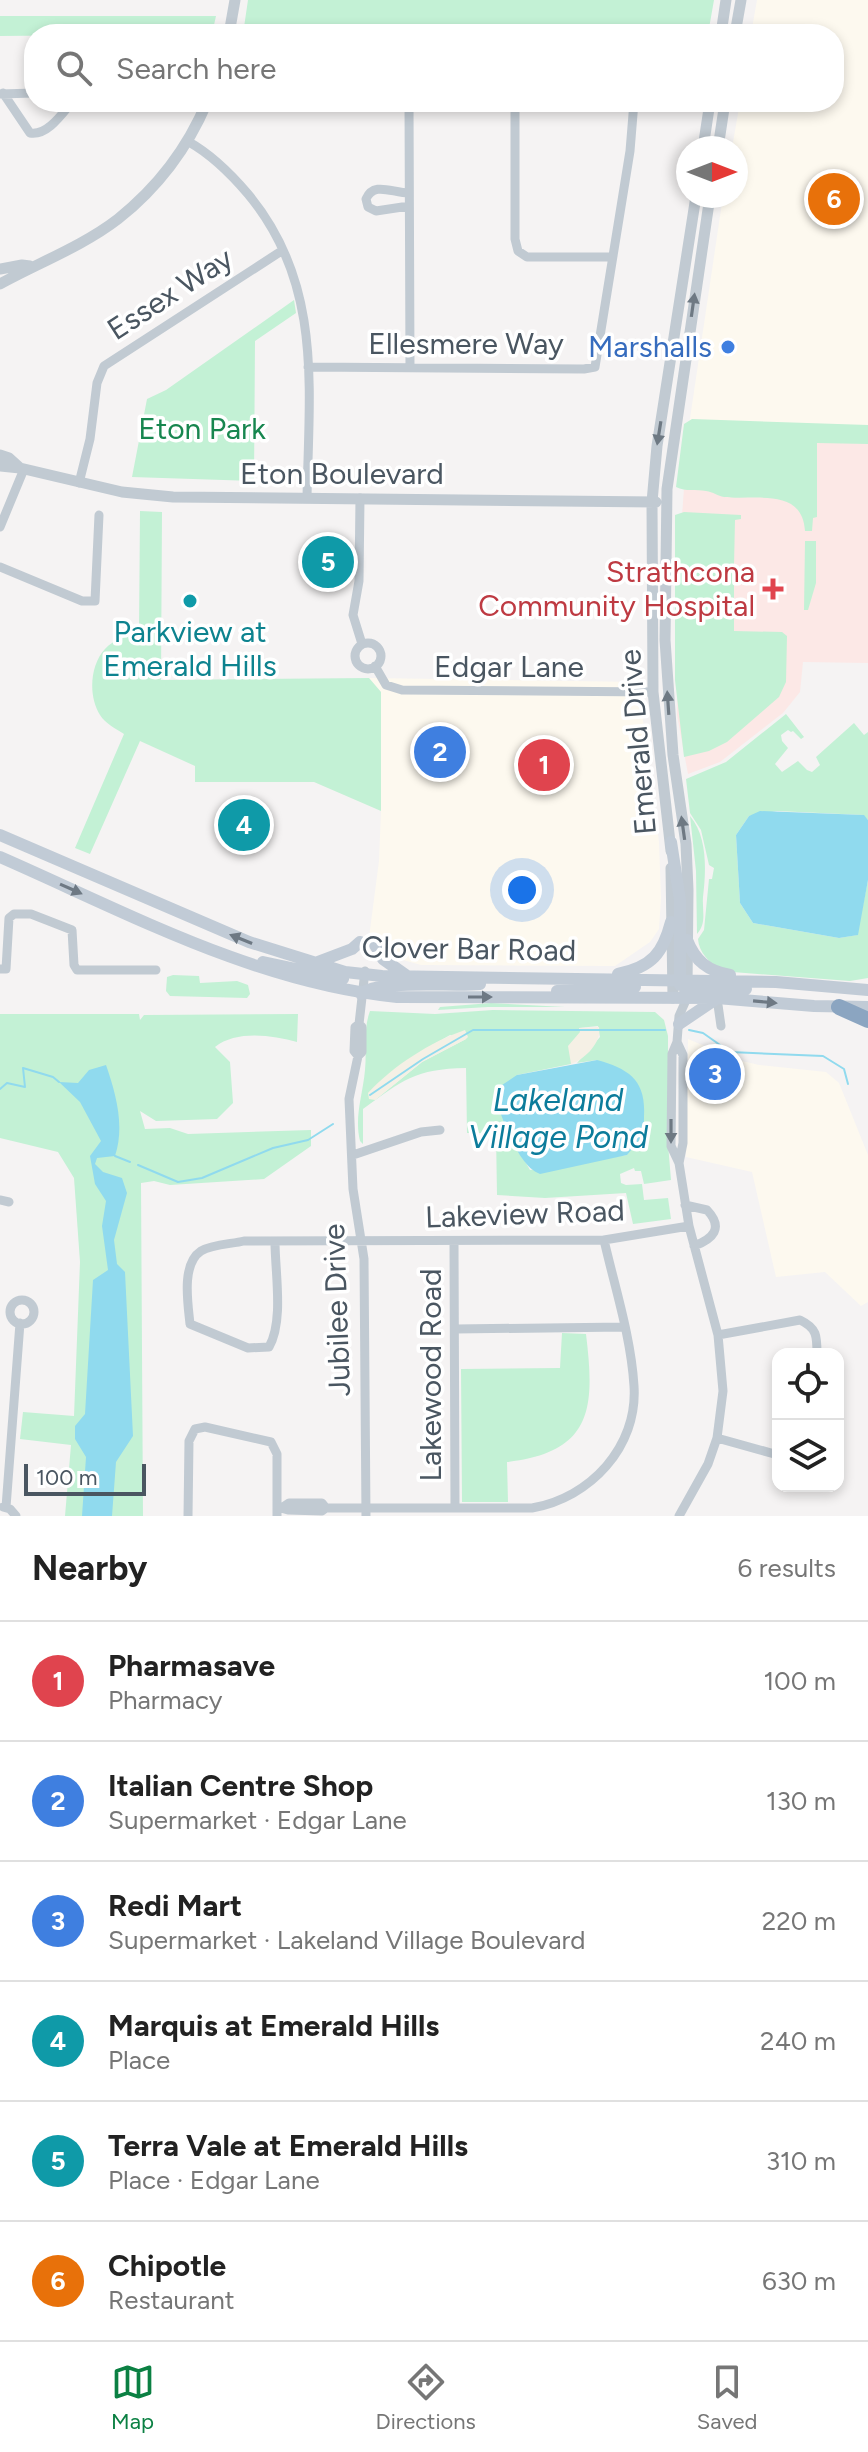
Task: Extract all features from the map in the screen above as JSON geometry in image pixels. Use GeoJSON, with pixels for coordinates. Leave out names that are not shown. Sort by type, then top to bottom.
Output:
{"type":"FeatureCollection","features":[{"type":"Feature","properties":{"kind":"highway"},"geometry":{"type":"LineString","coordinates":[[839,1007],[868,1020]]}},
{"type":"Feature","properties":{"kind":"main road","name":"Clover Bar Road"},"geometry":{"type":"LineString","coordinates":[[0,835],[249,942],[315,963],[407,976],[599,978],[680,988],[717,998],[868,1007]]}},
{"type":"Feature","properties":{"kind":"main road"},"geometry":{"type":"LineString","coordinates":[[671,842],[680,900],[680,988]]}},
{"type":"Feature","properties":{"kind":"main road","name":"Clover Bar Road"},"geometry":{"type":"LineString","coordinates":[[0,857],[226,954],[290,978],[361,994],[517,998],[776,982],[868,990]]}},
{"type":"Feature","properties":{"kind":"main road"},"geometry":{"type":"LineString","coordinates":[[599,978],[626,973],[650,961],[665,946],[671,922]]}},
{"type":"Feature","properties":{"kind":"main road"},"geometry":{"type":"LineString","coordinates":[[687,940],[697,959],[713,971],[776,982]]}},
{"type":"Feature","properties":{"kind":"main road"},"geometry":{"type":"LineString","coordinates":[[315,963],[352,949],[360,942]]}},
{"type":"Feature","properties":{"kind":"main road"},"geometry":{"type":"LineString","coordinates":[[375,945],[383,959],[407,976]]}},
{"type":"Feature","properties":{"kind":"main road"},"geometry":{"type":"LineString","coordinates":[[226,954],[344,979],[355,979],[365,972]]}},
{"type":"Feature","properties":{"kind":"main road"},"geometry":{"type":"LineString","coordinates":[[361,994],[378,986],[475,984],[539,976]]}},
{"type":"Feature","properties":{"kind":"main road"},"geometry":{"type":"LineString","coordinates":[[679,1020],[717,998]]}},
{"type":"Feature","properties":{"kind":"street"},"geometry":{"type":"LineString","coordinates":[[231,24],[235,0]]}},
{"type":"Feature","properties":{"kind":"street"},"geometry":{"type":"LineString","coordinates":[[722,24],[726,0]]}},
{"type":"Feature","properties":{"kind":"street"},"geometry":{"type":"LineString","coordinates":[[737,24],[741,0]]}},
{"type":"Feature","properties":{"kind":"street"},"geometry":{"type":"LineString","coordinates":[[1,94],[24,93]]}},
{"type":"Feature","properties":{"kind":"street"},"geometry":{"type":"LineString","coordinates":[[1,94],[30,133],[44,131],[62,112]]}},
{"type":"Feature","properties":{"kind":"street"},"geometry":{"type":"LineString","coordinates":[[0,284],[119,218],[163,175],[189,142],[202,112]]}},
{"type":"Feature","properties":{"kind":"street"},"geometry":{"type":"LineString","coordinates":[[409,112],[410,367]]}},
{"type":"Feature","properties":{"kind":"street"},"geometry":{"type":"LineString","coordinates":[[515,112],[515,239],[518,251],[527,257],[612,257]]}},
{"type":"Feature","properties":{"kind":"street","name":"Ellesmere Way"},"geometry":{"type":"LineString","coordinates":[[308,367],[595,367],[630,151],[633,112]]}},
{"type":"Feature","properties":{"kind":"street"},"geometry":{"type":"LineString","coordinates":[[705,136],[708,112]]}},
{"type":"Feature","properties":{"kind":"street"},"geometry":{"type":"LineString","coordinates":[[720,136],[723,112]]}},
{"type":"Feature","properties":{"kind":"street"},"geometry":{"type":"LineString","coordinates":[[189,142],[232,176],[265,216],[283,250],[302,300],[308,335],[307,498]]}},
{"type":"Feature","properties":{"kind":"street"},"geometry":{"type":"LineString","coordinates":[[409,193],[378,188],[370,192],[366,199],[368,207],[376,211],[409,206]]}},
{"type":"Feature","properties":{"kind":"street","name":"Emerald Drive"},"geometry":{"type":"LineString","coordinates":[[680,988],[671,922],[671,842],[653,692],[652,502],[657,446],[694,208]]}},
{"type":"Feature","properties":{"kind":"street","name":"Emerald Drive"},"geometry":{"type":"LineString","coordinates":[[680,988],[687,940],[686,844],[668,699],[665,640],[667,502],[670,457],[708,208]]}},
{"type":"Feature","properties":{"kind":"street","name":"Essex Way"},"geometry":{"type":"LineString","coordinates":[[79,483],[90,439],[97,383],[104,366],[283,250]]}},
{"type":"Feature","properties":{"kind":"street"},"geometry":{"type":"LineString","coordinates":[[0,269],[30,266]]}},
{"type":"Feature","properties":{"kind":"street","name":"Eton Boulevard"},"geometry":{"type":"LineString","coordinates":[[0,455],[22,468]]}},
{"type":"Feature","properties":{"kind":"street","name":"Eton Boulevard"},"geometry":{"type":"LineString","coordinates":[[0,466],[22,468],[79,483],[173,497],[667,502]]}},
{"type":"Feature","properties":{"kind":"street"},"geometry":{"type":"LineString","coordinates":[[0,527],[22,468]]}},
{"type":"Feature","properties":{"kind":"street","name":"Edgar Lane"},"geometry":{"type":"LineString","coordinates":[[360,498],[359,581],[353,615],[362,644]]}},
{"type":"Feature","properties":{"kind":"street"},"geometry":{"type":"LineString","coordinates":[[0,567],[82,601],[95,601],[99,515]]}},
{"type":"Feature","properties":{"kind":"street","name":"Edgar Lane"},"geometry":{"type":"LineString","coordinates":[[371,643],[378,647],[381,655],[375,666],[363,668],[357,662],[356,650],[362,644],[371,643]]}},
{"type":"Feature","properties":{"kind":"street","name":"Edgar Lane"},"geometry":{"type":"LineString","coordinates":[[375,666],[386,685],[402,690],[653,692]]}},
{"type":"Feature","properties":{"kind":"street"},"geometry":{"type":"LineString","coordinates":[[0,969],[6,969],[9,918],[14,914],[31,914],[72,930],[77,970],[156,970]]}},
{"type":"Feature","properties":{"kind":"street"},"geometry":{"type":"LineString","coordinates":[[361,994],[365,972]]}},
{"type":"Feature","properties":{"kind":"street"},"geometry":{"type":"LineString","coordinates":[[680,988],[677,1042],[683,1055],[677,1098],[683,1143],[679,1163],[689,1226],[718,1335],[723,1391],[717,1438],[708,1464],[680,1516]]}},
{"type":"Feature","properties":{"kind":"street","name":"Jubilee Drive"},"geometry":{"type":"LineString","coordinates":[[361,994],[359,1024],[362,1027],[362,1052],[358,1056],[349,1099],[353,1189],[363,1241],[366,1513]]}},
{"type":"Feature","properties":{"kind":"street"},"geometry":{"type":"LineString","coordinates":[[717,998],[721,1026]]}},
{"type":"Feature","properties":{"kind":"street"},"geometry":{"type":"LineString","coordinates":[[353,1155],[421,1132],[440,1130]]}},
{"type":"Feature","properties":{"kind":"street"},"geometry":{"type":"LineString","coordinates":[[685,1205],[707,1210],[715,1225],[715,1233],[710,1240],[694,1246]]}},
{"type":"Feature","properties":{"kind":"street","name":"Lakeview Road"},"geometry":{"type":"LineString","coordinates":[[275,1242],[604,1240],[689,1226]]}},
{"type":"Feature","properties":{"kind":"street"},"geometry":{"type":"LineString","coordinates":[[279,1510],[289,1503],[322,1503],[326,1508],[366,1513],[455,1508],[533,1512],[588,1485],[610,1463],[629,1428],[635,1389],[604,1240]]}},
{"type":"Feature","properties":{"kind":"street"},"geometry":{"type":"LineString","coordinates":[[244,1241],[275,1242],[277,1318],[275,1336],[269,1347],[248,1348],[190,1324],[187,1300],[189,1271],[191,1262],[201,1251],[244,1241]]}},
{"type":"Feature","properties":{"kind":"street","name":"Lakewood Road"},"geometry":{"type":"LineString","coordinates":[[454,1242],[455,1508]]}},
{"type":"Feature","properties":{"kind":"street"},"geometry":{"type":"LineString","coordinates":[[718,1335],[800,1320],[812,1325],[817,1334],[817,1348]]}},
{"type":"Feature","properties":{"kind":"street"},"geometry":{"type":"LineString","coordinates":[[16,1516],[3,1508],[20,1323]]}},
{"type":"Feature","properties":{"kind":"street"},"geometry":{"type":"LineString","coordinates":[[456,1329],[624,1327]]}},
{"type":"Feature","properties":{"kind":"street"},"geometry":{"type":"LineString","coordinates":[[0,1422],[13,1423]]}},
{"type":"Feature","properties":{"kind":"street"},"geometry":{"type":"LineString","coordinates":[[188,1516],[189,1441],[195,1429],[205,1427],[271,1442],[277,1454],[279,1510]]}},
{"type":"Feature","properties":{"kind":"street"},"geometry":{"type":"LineString","coordinates":[[717,1438],[772,1453]]}},
{"type":"Feature","properties":{"kind":"shaded area"},"geometry":{"type":"Polygon","coordinates":[[[757,0],[868,0],[868,433],[688,432],[721,208],[748,208],[748,136],[734,136],[738,112],[844,112],[844,24],[753,24],[757,0]]]}},
{"type":"Feature","properties":{"kind":"shaded area","name":"Strathcona Community Hospital"},"geometry":{"type":"Polygon","coordinates":[[[688,432],[868,433],[868,663],[803,662],[800,692],[783,713],[720,762],[688,774],[677,715],[682,516],[688,432]]]}},
{"type":"Feature","properties":{"kind":"shaded area"},"geometry":{"type":"Polygon","coordinates":[[[369,678],[638,682],[659,842],[659,929],[650,942],[615,966],[421,965],[396,958],[384,946],[368,945],[379,861],[381,811],[381,692],[369,678]]]}},
{"type":"Feature","properties":{"kind":"shaded area"},"geometry":{"type":"Polygon","coordinates":[[[688,1039],[738,1060],[826,1072],[839,1083],[868,1155],[868,1302],[861,1306],[825,1272],[776,1277],[752,1172],[686,1157],[688,1039]]]}},
{"type":"Feature","properties":{"kind":"green space"},"geometry":{"type":"Polygon","coordinates":[[[248,0],[714,0],[710,24],[244,24],[248,0]]]}},
{"type":"Feature","properties":{"kind":"green space"},"geometry":{"type":"Polygon","coordinates":[[[0,16],[216,16],[214,24],[24,24],[24,36],[0,36],[0,16]]]}},
{"type":"Feature","properties":{"kind":"green space","name":"Eton Park"},"geometry":{"type":"Polygon","coordinates":[[[294,300],[296,313],[255,341],[254,481],[132,477],[147,399],[166,390],[294,300]]]}},
{"type":"Feature","properties":{"kind":"green space"},"geometry":{"type":"Polygon","coordinates":[[[692,419],[868,425],[868,444],[817,443],[817,517],[813,518],[812,531],[805,531],[802,517],[795,507],[786,502],[724,497],[676,487],[684,424],[692,419]]]}},
{"type":"Feature","properties":{"kind":"green space"},"geometry":{"type":"Polygon","coordinates":[[[140,511],[162,512],[161,680],[369,678],[381,692],[381,811],[314,782],[195,782],[195,766],[140,741],[90,854],[75,848],[124,734],[100,715],[92,681],[96,663],[105,649],[117,640],[139,633],[140,511]]]}},
{"type":"Feature","properties":{"kind":"green space"},"geometry":{"type":"Polygon","coordinates":[[[684,512],[741,515],[741,519],[735,520],[734,566],[740,569],[734,570],[734,631],[782,632],[787,636],[786,682],[779,697],[727,742],[709,751],[684,757],[675,680],[675,515],[684,512]]]}},
{"type":"Feature","properties":{"kind":"green space"},"geometry":{"type":"Polygon","coordinates":[[[805,541],[816,541],[816,583],[808,610],[804,610],[805,541]]]}},
{"type":"Feature","properties":{"kind":"green space"},"geometry":{"type":"Polygon","coordinates":[[[786,714],[804,737],[801,739],[788,730],[781,735],[788,748],[775,764],[782,772],[798,761],[812,772],[820,765],[816,757],[854,723],[864,735],[868,732],[868,820],[863,815],[777,811],[749,816],[736,835],[740,903],[753,923],[839,938],[857,935],[868,880],[868,978],[850,981],[720,971],[700,948],[698,939],[704,930],[709,879],[712,879],[714,868],[709,865],[701,830],[690,813],[686,779],[726,762],[786,714]]]}},
{"type":"Feature","properties":{"kind":"green space"},"geometry":{"type":"Polygon","coordinates":[[[690,816],[700,834],[704,855],[703,921],[697,934],[696,871],[690,816]]]}},
{"type":"Feature","properties":{"kind":"green space"},"geometry":{"type":"Polygon","coordinates":[[[199,976],[200,983],[237,981],[248,985],[250,994],[247,998],[170,996],[166,991],[167,977],[199,976]]]}},
{"type":"Feature","properties":{"kind":"green space"},"geometry":{"type":"Polygon","coordinates":[[[491,1003],[565,1007],[438,1010],[440,1007],[491,1003]]]}},
{"type":"Feature","properties":{"kind":"green space"},"geometry":{"type":"Polygon","coordinates":[[[493,1010],[655,1012],[664,1020],[668,1036],[671,1180],[644,1184],[641,1171],[634,1168],[620,1174],[621,1183],[642,1184],[644,1200],[668,1198],[671,1219],[633,1224],[626,1193],[545,1198],[497,1195],[496,1133],[467,1133],[466,1068],[434,1071],[410,1078],[363,1109],[363,1144],[358,1132],[358,1114],[370,1011],[435,1014],[493,1010]],[[598,1026],[579,1028],[581,1032],[571,1064],[517,1075],[522,1156],[530,1170],[627,1155],[597,1060],[577,1063],[600,1037],[598,1026]],[[450,1035],[422,1051],[375,1087],[375,1100],[422,1062],[466,1039],[450,1035]]]}},
{"type":"Feature","properties":{"kind":"green space"},"geometry":{"type":"Polygon","coordinates":[[[0,1014],[139,1014],[140,1020],[144,1015],[298,1014],[297,1042],[277,1037],[244,1036],[215,1047],[230,1062],[233,1103],[217,1119],[156,1121],[140,1111],[145,1129],[170,1128],[188,1134],[311,1130],[311,1146],[264,1179],[170,1185],[154,1181],[141,1183],[143,1516],[65,1516],[71,1445],[20,1439],[23,1412],[74,1416],[80,1262],[74,1178],[58,1152],[0,1138],[0,1014]]]}},
{"type":"Feature","properties":{"kind":"green space"},"geometry":{"type":"Polygon","coordinates":[[[562,1333],[586,1334],[590,1384],[582,1422],[572,1437],[557,1448],[535,1457],[507,1462],[508,1502],[462,1502],[461,1369],[560,1368],[562,1333]]]}},
{"type":"Feature","properties":{"kind":"sand"},"geometry":{"type":"Polygon","coordinates":[[[599,1027],[598,1039],[591,1050],[571,1064],[568,1046],[580,1032],[579,1028],[599,1027]]]}},
{"type":"Feature","properties":{"kind":"sand"},"geometry":{"type":"Polygon","coordinates":[[[465,1030],[466,1039],[422,1062],[375,1100],[369,1099],[368,1093],[400,1064],[465,1030]]]}},
{"type":"Feature","properties":{"kind":"water"},"geometry":{"type":"Polygon","coordinates":[[[760,811],[864,815],[868,820],[868,880],[858,935],[839,938],[753,923],[740,903],[736,835],[749,816],[760,811]]]}},
{"type":"Feature","properties":{"kind":"water","name":"Lakeland Village Pond"},"geometry":{"type":"Polygon","coordinates":[[[597,1060],[618,1067],[638,1085],[644,1104],[641,1138],[627,1155],[540,1174],[525,1162],[508,1131],[496,1101],[502,1085],[517,1075],[597,1060]]]}},
{"type":"Feature","properties":{"kind":"water"},"geometry":{"type":"Polygon","coordinates":[[[106,1065],[116,1099],[118,1145],[115,1156],[97,1158],[95,1164],[103,1172],[122,1178],[127,1193],[114,1240],[117,1264],[125,1272],[133,1436],[116,1462],[112,1516],[82,1516],[86,1457],[75,1439],[75,1426],[85,1414],[93,1280],[108,1270],[102,1226],[106,1201],[95,1184],[90,1156],[101,1141],[80,1102],[59,1082],[78,1083],[89,1070],[106,1065]]]}},
{"type":"Feature","properties":{"kind":"waterway"},"geometry":{"type":"LineString","coordinates":[[370,1095],[473,1030],[665,1030]]}},
{"type":"Feature","properties":{"kind":"waterway"},"geometry":{"type":"LineString","coordinates":[[689,1030],[703,1033],[730,1052],[823,1056],[844,1069],[848,1084]]}},
{"type":"Feature","properties":{"kind":"waterway"},"geometry":{"type":"LineString","coordinates":[[0,1089],[7,1083],[25,1087],[23,1068],[53,1077],[59,1082]]}},
{"type":"Feature","properties":{"kind":"waterway"},"geometry":{"type":"LineString","coordinates":[[138,1165],[178,1182],[202,1178],[273,1148],[308,1140],[333,1124]]}},
{"type":"Feature","properties":{"kind":"waterway"},"geometry":{"type":"LineString","coordinates":[[115,1156],[130,1162]]}},
{"type":"Feature","properties":{"kind":"place","name":"Chipotle"},"geometry":{"type":"Point","coordinates":[834,199]}},
{"type":"Feature","properties":{"kind":"place","name":"Marshalls"},"geometry":{"type":"Point","coordinates":[728,347]}},
{"type":"Feature","properties":{"kind":"place","name":"Terra Vale at Emerald Hills"},"geometry":{"type":"Point","coordinates":[328,562]}},
{"type":"Feature","properties":{"kind":"place","name":"Strathcona Community Hospital"},"geometry":{"type":"Point","coordinates":[773,589]}},
{"type":"Feature","properties":{"kind":"place","name":"Parkview at Emerald Hills"},"geometry":{"type":"Point","coordinates":[190,601]}},
{"type":"Feature","properties":{"kind":"place","name":"Italian Centre Shop"},"geometry":{"type":"Point","coordinates":[440,752]}},
{"type":"Feature","properties":{"kind":"place","name":"Pharmasave"},"geometry":{"type":"Point","coordinates":[544,765]}},
{"type":"Feature","properties":{"kind":"place","name":"Marquis at Emerald Hills"},"geometry":{"type":"Point","coordinates":[244,825]}},
{"type":"Feature","properties":{"kind":"place","name":"Redi Mart"},"geometry":{"type":"Point","coordinates":[715,1074]}}]}
